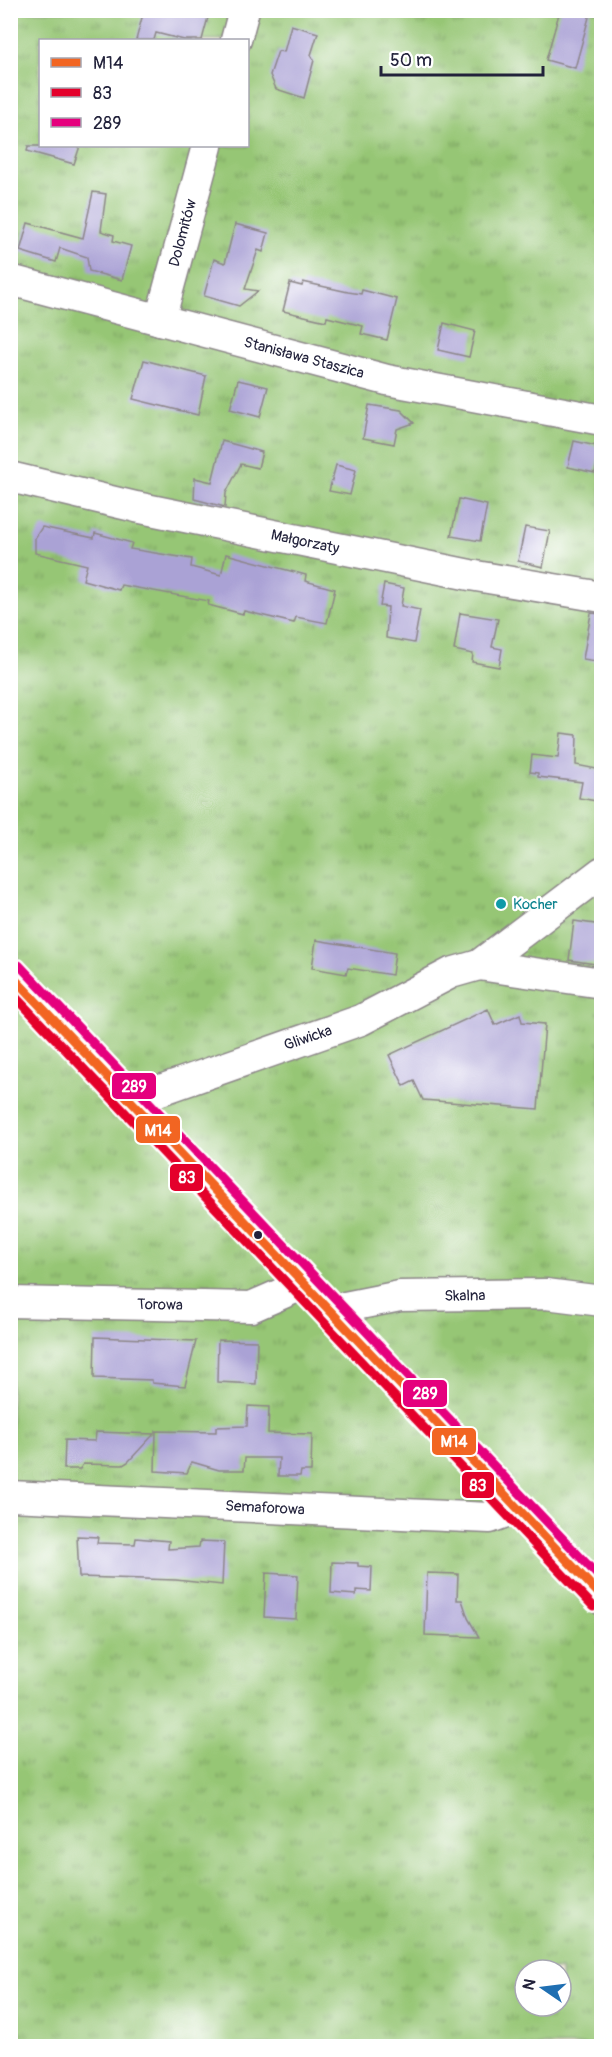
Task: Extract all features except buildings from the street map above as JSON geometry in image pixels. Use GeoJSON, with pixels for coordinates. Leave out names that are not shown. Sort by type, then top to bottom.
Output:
{"type":"FeatureCollection","features":[{"type":"Feature","properties":{"kind":"main road"},"geometry":{"type":"LineString","coordinates":[[10,973],[602,1598]]}},
{"type":"Feature","properties":{"kind":"street"},"geometry":{"type":"LineString","coordinates":[[236,39],[244,10]]}},
{"type":"Feature","properties":{"kind":"street","name":"Dolomitów"},"geometry":{"type":"LineString","coordinates":[[160,320],[207,147]]}},
{"type":"Feature","properties":{"kind":"street","name":"Stanisława Staszica"},"geometry":{"type":"LineString","coordinates":[[10,280],[387,380],[602,420]]}},
{"type":"Feature","properties":{"kind":"street","name":"Małgorzaty"},"geometry":{"type":"LineString","coordinates":[[10,477],[136,507],[458,573],[602,597]]}},
{"type":"Feature","properties":{"kind":"street","name":"Gliwicka"},"geometry":{"type":"LineString","coordinates":[[132,1100],[361,1020],[451,973],[480,965],[602,872]]}},
{"type":"Feature","properties":{"kind":"street","name":"Gliwicka"},"geometry":{"type":"LineString","coordinates":[[480,965],[602,983]]}},
{"type":"Feature","properties":{"kind":"street","name":"Torowa"},"geometry":{"type":"LineString","coordinates":[[10,1302],[251,1307],[304,1284]]}},
{"type":"Feature","properties":{"kind":"street","name":"Skalna"},"geometry":{"type":"LineString","coordinates":[[330,1310],[400,1296],[546,1294],[602,1301]]}},
{"type":"Feature","properties":{"kind":"street","name":"Semaforowa"},"geometry":{"type":"LineString","coordinates":[[10,1496],[490,1518],[517,1508]]}},
{"type":"Feature","properties":{"kind":"green space"},"geometry":{"type":"Polygon","coordinates":[[[11,11],[601,11],[601,2046],[11,2046],[11,11]]]}},
{"type":"Feature","properties":{"kind":"transit line","name":"289"},"geometry":{"type":"LineString","coordinates":[[19,965],[602,1580]]}},
{"type":"Feature","properties":{"kind":"transit line","name":"M14"},"geometry":{"type":"LineString","coordinates":[[10,974],[602,1597]]}},
{"type":"Feature","properties":{"kind":"transit line","name":"83"},"geometry":{"type":"LineString","coordinates":[[10,991],[593,1606]]}},
{"type":"Feature","properties":{"kind":"place","name":"Kocher"},"geometry":{"type":"Point","coordinates":[501,904]}}]}
